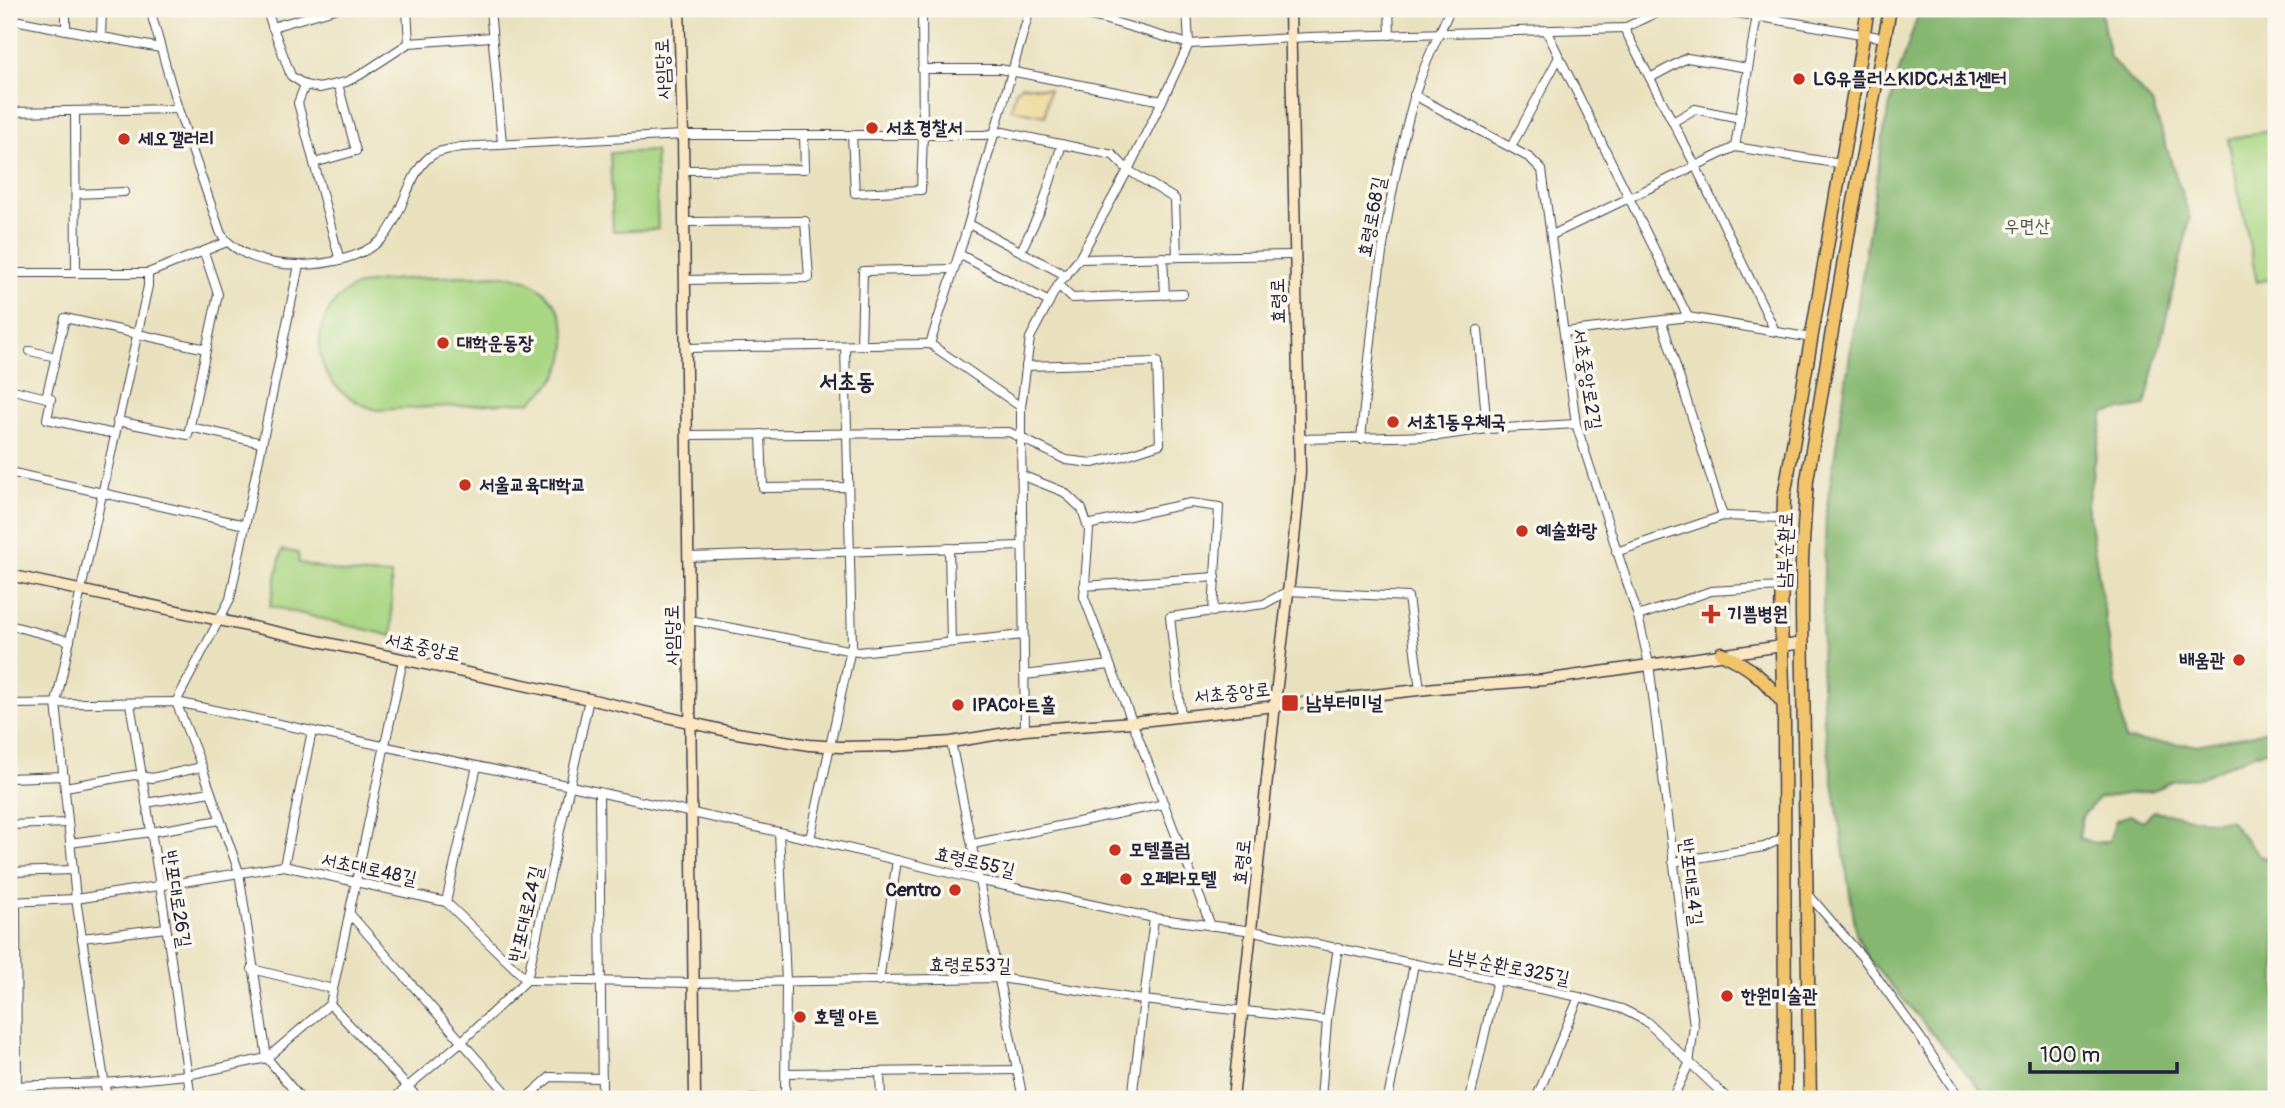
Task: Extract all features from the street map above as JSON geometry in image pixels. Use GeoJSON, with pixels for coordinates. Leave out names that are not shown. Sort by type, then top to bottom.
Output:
{"type":"FeatureCollection","features":[{"type":"Feature","properties":{"kind":"main road","name":"사임당로"},"geometry":{"type":"LineString","coordinates":[[679,9],[684,170],[695,1099]]}},
{"type":"Feature","properties":{"kind":"main road","name":"효령로"},"geometry":{"type":"LineString","coordinates":[[1233,1099],[1297,525],[1300,472],[1290,9]]}},
{"type":"Feature","properties":{"kind":"main road","name":"남부순환로"},"geometry":{"type":"LineString","coordinates":[[1785,1099],[1784,720],[1781,645],[1783,518],[1787,478],[1868,9]]}},
{"type":"Feature","properties":{"kind":"main road","name":"남부순환로"},"geometry":{"type":"LineString","coordinates":[[1810,1099],[1802,559],[1807,480],[1851,218],[1890,9]]}},
{"type":"Feature","properties":{"kind":"main road","name":"서초중앙로"},"geometry":{"type":"LineString","coordinates":[[9,575],[771,740],[830,746],[867,747],[951,742],[1025,730],[1132,722],[1420,690],[1544,680],[1803,643]]}},
{"type":"Feature","properties":{"kind":"main road"},"geometry":{"type":"LineString","coordinates":[[1721,653],[1745,664],[1761,676],[1783,703]]}},
{"type":"Feature","properties":{"kind":"main road"},"geometry":{"type":"LineString","coordinates":[[1784,720],[1804,720]]}},
{"type":"Feature","properties":{"kind":"street"},"geometry":{"type":"LineString","coordinates":[[66,9],[66,30]]}},
{"type":"Feature","properties":{"kind":"street"},"geometry":{"type":"LineString","coordinates":[[101,36],[102,9]]}},
{"type":"Feature","properties":{"kind":"street"},"geometry":{"type":"LineString","coordinates":[[150,9],[178,109],[215,219],[227,242],[255,257],[299,265],[340,261],[375,244],[385,236],[412,183],[431,156],[460,147],[683,135],[984,135],[1003,132],[1113,155],[1128,170],[1175,199],[1177,257]]}},
{"type":"Feature","properties":{"kind":"street"},"geometry":{"type":"LineString","coordinates":[[266,9],[288,72],[305,85],[319,88],[360,75],[409,43],[491,37]]}},
{"type":"Feature","properties":{"kind":"street"},"geometry":{"type":"LineString","coordinates":[[272,27],[335,9]]}},
{"type":"Feature","properties":{"kind":"street"},"geometry":{"type":"LineString","coordinates":[[407,9],[409,43]]}},
{"type":"Feature","properties":{"kind":"street"},"geometry":{"type":"LineString","coordinates":[[490,9],[502,144]]}},
{"type":"Feature","properties":{"kind":"street"},"geometry":{"type":"LineString","coordinates":[[852,135],[855,193],[921,190],[922,9]]}},
{"type":"Feature","properties":{"kind":"street"},"geometry":{"type":"LineString","coordinates":[[930,344],[969,223],[1030,9]]}},
{"type":"Feature","properties":{"kind":"street"},"geometry":{"type":"LineString","coordinates":[[1054,9],[1101,13],[1189,44],[1291,38],[1624,28],[1664,9]]}},
{"type":"Feature","properties":{"kind":"street"},"geometry":{"type":"LineString","coordinates":[[1025,730],[1021,407],[1030,338],[1058,285],[1079,259],[1162,101],[1189,44],[1187,9]]}},
{"type":"Feature","properties":{"kind":"street"},"geometry":{"type":"LineString","coordinates":[[1390,9],[1390,35]]}},
{"type":"Feature","properties":{"kind":"street","name":"효령로68길"},"geometry":{"type":"LineString","coordinates":[[1361,439],[1378,268],[1414,95],[1450,9]]}},
{"type":"Feature","properties":{"kind":"street"},"geometry":{"type":"LineString","coordinates":[[1713,9],[1758,12],[1885,38]]}},
{"type":"Feature","properties":{"kind":"street"},"geometry":{"type":"LineString","coordinates":[[1735,147],[1758,12]]}},
{"type":"Feature","properties":{"kind":"street"},"geometry":{"type":"LineString","coordinates":[[9,19],[160,48]]}},
{"type":"Feature","properties":{"kind":"street"},"geometry":{"type":"LineString","coordinates":[[1624,28],[1695,165],[1774,331]]}},
{"type":"Feature","properties":{"kind":"street"},"geometry":{"type":"LineString","coordinates":[[1545,30],[1688,317]]}},
{"type":"Feature","properties":{"kind":"street"},"geometry":{"type":"LineString","coordinates":[[1511,147],[1559,57]]}},
{"type":"Feature","properties":{"kind":"street"},"geometry":{"type":"LineString","coordinates":[[1650,78],[1687,58],[1748,68]]}},
{"type":"Feature","properties":{"kind":"street"},"geometry":{"type":"LineString","coordinates":[[922,69],[1000,69],[1162,101]]}},
{"type":"Feature","properties":{"kind":"street"},"geometry":{"type":"LineString","coordinates":[[314,163],[355,151],[338,84]]}},
{"type":"Feature","properties":{"kind":"street"},"geometry":{"type":"LineString","coordinates":[[305,85],[298,103],[340,261]]}},
{"type":"Feature","properties":{"kind":"street","name":"서초중앙로2길"},"geometry":{"type":"LineString","coordinates":[[1414,95],[1530,158],[1542,170],[1576,424],[1638,616],[1648,664]]}},
{"type":"Feature","properties":{"kind":"street"},"geometry":{"type":"LineString","coordinates":[[1673,122],[1695,108],[1740,118]]}},
{"type":"Feature","properties":{"kind":"street"},"geometry":{"type":"LineString","coordinates":[[9,112],[178,109]]}},
{"type":"Feature","properties":{"kind":"street"},"geometry":{"type":"LineString","coordinates":[[75,111],[76,273]]}},
{"type":"Feature","properties":{"kind":"street"},"geometry":{"type":"LineString","coordinates":[[684,170],[805,169],[804,135]]}},
{"type":"Feature","properties":{"kind":"street"},"geometry":{"type":"LineString","coordinates":[[1021,251],[1042,207],[1062,144]]}},
{"type":"Feature","properties":{"kind":"street"},"geometry":{"type":"LineString","coordinates":[[1552,235],[1735,147],[1842,164]]}},
{"type":"Feature","properties":{"kind":"street"},"geometry":{"type":"LineString","coordinates":[[76,194],[124,192]]}},
{"type":"Feature","properties":{"kind":"street"},"geometry":{"type":"LineString","coordinates":[[684,222],[805,221],[809,278],[685,280]]}},
{"type":"Feature","properties":{"kind":"street"},"geometry":{"type":"LineString","coordinates":[[969,223],[1067,276]]}},
{"type":"Feature","properties":{"kind":"street"},"geometry":{"type":"LineString","coordinates":[[9,273],[148,273],[227,242]]}},
{"type":"Feature","properties":{"kind":"street"},"geometry":{"type":"LineString","coordinates":[[117,421],[188,435],[218,294],[204,252]]}},
{"type":"Feature","properties":{"kind":"street"},"geometry":{"type":"LineString","coordinates":[[959,254],[1049,302]]}},
{"type":"Feature","properties":{"kind":"street"},"geometry":{"type":"LineString","coordinates":[[1079,259],[1295,255]]}},
{"type":"Feature","properties":{"kind":"street"},"geometry":{"type":"LineString","coordinates":[[1163,257],[1165,295]]}},
{"type":"Feature","properties":{"kind":"street"},"geometry":{"type":"LineString","coordinates":[[299,265],[230,599],[176,702],[239,872],[267,1058],[301,1099]]}},
{"type":"Feature","properties":{"kind":"street"},"geometry":{"type":"LineString","coordinates":[[861,345],[863,271],[954,269]]}},
{"type":"Feature","properties":{"kind":"street"},"geometry":{"type":"LineString","coordinates":[[107,1099],[76,899],[56,703],[148,286],[148,273]]}},
{"type":"Feature","properties":{"kind":"street"},"geometry":{"type":"LineString","coordinates":[[1058,285],[1072,298],[1183,294]]}},
{"type":"Feature","properties":{"kind":"street"},"geometry":{"type":"LineString","coordinates":[[1564,332],[1688,317],[1812,338]]}},
{"type":"Feature","properties":{"kind":"street"},"geometry":{"type":"LineString","coordinates":[[47,398],[65,318],[206,349]]}},
{"type":"Feature","properties":{"kind":"street"},"geometry":{"type":"LineString","coordinates":[[1662,321],[1723,516]]}},
{"type":"Feature","properties":{"kind":"street"},"geometry":{"type":"LineString","coordinates":[[1478,330],[1487,429]]}},
{"type":"Feature","properties":{"kind":"street"},"geometry":{"type":"LineString","coordinates":[[686,348],[930,344],[1021,407]]}},
{"type":"Feature","properties":{"kind":"street"},"geometry":{"type":"LineString","coordinates":[[810,839],[851,651],[845,346]]}},
{"type":"Feature","properties":{"kind":"street"},"geometry":{"type":"LineString","coordinates":[[30,351],[56,357]]}},
{"type":"Feature","properties":{"kind":"street"},"geometry":{"type":"LineString","coordinates":[[687,435],[1009,432],[1066,460],[1092,463],[1160,444],[1157,362],[1026,366]]}},
{"type":"Feature","properties":{"kind":"street"},"geometry":{"type":"LineString","coordinates":[[9,389],[51,399],[47,419],[114,434]]}},
{"type":"Feature","properties":{"kind":"street"},"geometry":{"type":"LineString","coordinates":[[1299,439],[1438,436],[1487,429],[1576,424]]}},
{"type":"Feature","properties":{"kind":"street"},"geometry":{"type":"LineString","coordinates":[[190,427],[262,443]]}},
{"type":"Feature","properties":{"kind":"street"},"geometry":{"type":"LineString","coordinates":[[761,434],[763,488],[848,487]]}},
{"type":"Feature","properties":{"kind":"street"},"geometry":{"type":"LineString","coordinates":[[9,472],[245,525]]}},
{"type":"Feature","properties":{"kind":"street"},"geometry":{"type":"LineString","coordinates":[[1021,475],[1064,492],[1082,509],[1089,530],[1084,597],[1211,926]]}},
{"type":"Feature","properties":{"kind":"street"},"geometry":{"type":"LineString","coordinates":[[1087,525],[1190,503],[1219,507],[1213,612]]}},
{"type":"Feature","properties":{"kind":"street"},"geometry":{"type":"LineString","coordinates":[[1616,552],[1723,516],[1783,518]]}},
{"type":"Feature","properties":{"kind":"street"},"geometry":{"type":"LineString","coordinates":[[689,557],[1021,546]]}},
{"type":"Feature","properties":{"kind":"street"},"geometry":{"type":"LineString","coordinates":[[949,548],[951,642]]}},
{"type":"Feature","properties":{"kind":"street"},"geometry":{"type":"LineString","coordinates":[[1084,586],[1216,577]]}},
{"type":"Feature","properties":{"kind":"street","name":"남부순환로"},"geometry":{"type":"LineString","coordinates":[[1638,616],[1712,591],[1781,587]]}},
{"type":"Feature","properties":{"kind":"street"},"geometry":{"type":"LineString","coordinates":[[1181,716],[1170,617],[1264,604],[1288,591],[1408,597],[1420,690]]}},
{"type":"Feature","properties":{"kind":"street"},"geometry":{"type":"LineString","coordinates":[[690,620],[851,651],[1023,635]]}},
{"type":"Feature","properties":{"kind":"street"},"geometry":{"type":"LineString","coordinates":[[9,625],[70,640]]}},
{"type":"Feature","properties":{"kind":"street"},"geometry":{"type":"LineString","coordinates":[[13,1086],[105,1083],[187,1074],[267,1058],[330,1004],[403,660]]}},
{"type":"Feature","properties":{"kind":"street","name":"반포대로4길"},"geometry":{"type":"LineString","coordinates":[[1648,664],[1694,1026],[1689,1064],[1672,1099]]}},
{"type":"Feature","properties":{"kind":"street"},"geometry":{"type":"LineString","coordinates":[[1024,675],[1110,665]]}},
{"type":"Feature","properties":{"kind":"street","name":"반포대로24길"},"geometry":{"type":"LineString","coordinates":[[393,1099],[461,1042],[527,980],[589,699]]}},
{"type":"Feature","properties":{"kind":"street","name":"효령로55길"},"geometry":{"type":"LineString","coordinates":[[9,704],[176,702],[779,832],[978,880],[1154,918],[1253,931]]}},
{"type":"Feature","properties":{"kind":"street","name":"반포대로26길"},"geometry":{"type":"LineString","coordinates":[[130,703],[191,1099]]}},
{"type":"Feature","properties":{"kind":"street"},"geometry":{"type":"LineString","coordinates":[[284,866],[312,731]]}},
{"type":"Feature","properties":{"kind":"street"},"geometry":{"type":"LineString","coordinates":[[951,742],[1023,1099]]}},
{"type":"Feature","properties":{"kind":"street"},"geometry":{"type":"LineString","coordinates":[[477,766],[446,902],[527,980],[694,983]]}},
{"type":"Feature","properties":{"kind":"street"},"geometry":{"type":"LineString","coordinates":[[65,787],[134,775],[152,778],[202,767]]}},
{"type":"Feature","properties":{"kind":"street"},"geometry":{"type":"LineString","coordinates":[[9,778],[64,776]]}},
{"type":"Feature","properties":{"kind":"street"},"geometry":{"type":"LineString","coordinates":[[146,803],[211,792]]}},
{"type":"Feature","properties":{"kind":"street"},"geometry":{"type":"LineString","coordinates":[[599,794],[602,1099]]}},
{"type":"Feature","properties":{"kind":"street"},"geometry":{"type":"LineString","coordinates":[[973,844],[1164,804]]}},
{"type":"Feature","properties":{"kind":"street"},"geometry":{"type":"LineString","coordinates":[[70,843],[220,820]]}},
{"type":"Feature","properties":{"kind":"street"},"geometry":{"type":"LineString","coordinates":[[9,825],[68,823]]}},
{"type":"Feature","properties":{"kind":"street"},"geometry":{"type":"LineString","coordinates":[[750,1099],[785,1098],[786,981],[779,832]]}},
{"type":"Feature","properties":{"kind":"street"},"geometry":{"type":"LineString","coordinates":[[1673,862],[1764,846],[1783,838]]}},
{"type":"Feature","properties":{"kind":"street"},"geometry":{"type":"LineString","coordinates":[[879,981],[898,860]]}},
{"type":"Feature","properties":{"kind":"street","name":"서초대로48길"},"geometry":{"type":"LineString","coordinates":[[13,903],[76,899],[284,866],[446,902]]}},
{"type":"Feature","properties":{"kind":"street"},"geometry":{"type":"LineString","coordinates":[[9,872],[73,870]]}},
{"type":"Feature","properties":{"kind":"street"},"geometry":{"type":"LineString","coordinates":[[1808,894],[1863,958],[1920,1037],[1960,1099]]}},
{"type":"Feature","properties":{"kind":"street"},"geometry":{"type":"LineString","coordinates":[[13,903],[13,1086],[17,1099]]}},
{"type":"Feature","properties":{"kind":"street"},"geometry":{"type":"LineString","coordinates":[[350,914],[512,1099]]}},
{"type":"Feature","properties":{"kind":"street"},"geometry":{"type":"LineString","coordinates":[[1132,1099],[1154,918]]}},
{"type":"Feature","properties":{"kind":"street"},"geometry":{"type":"LineString","coordinates":[[82,938],[166,928]]}},
{"type":"Feature","properties":{"kind":"street","name":"남부순환로325길"},"geometry":{"type":"LineString","coordinates":[[1253,931],[1579,997],[1622,1009],[1646,1021],[1728,1099]]}},
{"type":"Feature","properties":{"kind":"street"},"geometry":{"type":"LineString","coordinates":[[1321,1099],[1327,1020],[1338,947]]}},
{"type":"Feature","properties":{"kind":"street"},"geometry":{"type":"LineString","coordinates":[[1388,1099],[1414,964]]}},
{"type":"Feature","properties":{"kind":"street"},"geometry":{"type":"LineString","coordinates":[[252,969],[333,989]]}},
{"type":"Feature","properties":{"kind":"street","name":"효령로53길"},"geometry":{"type":"LineString","coordinates":[[694,983],[1000,978],[1143,1000],[1243,1011]]}},
{"type":"Feature","properties":{"kind":"street"},"geometry":{"type":"LineString","coordinates":[[1470,1099],[1497,980]]}},
{"type":"Feature","properties":{"kind":"street"},"geometry":{"type":"LineString","coordinates":[[1536,1099],[1579,997]]}},
{"type":"Feature","properties":{"kind":"street"},"geometry":{"type":"LineString","coordinates":[[330,1004],[419,1099]]}},
{"type":"Feature","properties":{"kind":"street"},"geometry":{"type":"LineString","coordinates":[[1243,1011],[1327,1020]]}},
{"type":"Feature","properties":{"kind":"street"},"geometry":{"type":"LineString","coordinates":[[786,1073],[1017,1070]]}},
{"type":"Feature","properties":{"kind":"street"},"geometry":{"type":"LineString","coordinates":[[880,1073],[881,1099]]}},
{"type":"Feature","properties":{"kind":"street"},"geometry":{"type":"LineString","coordinates":[[525,1099],[550,1077],[602,1078]]}},
{"type":"Feature","properties":{"kind":"green space","name":"우면산"},"geometry":{"type":"Polygon","coordinates":[[[1920,9],[2098,9],[2110,58],[2152,103],[2190,219],[2145,406],[2104,413],[2087,504],[2125,740],[2196,745],[2276,727],[2276,747],[2204,776],[2172,781],[2154,790],[2099,798],[2082,816],[2079,838],[2094,843],[2109,841],[2116,820],[2130,815],[2143,821],[2154,811],[2209,821],[2230,820],[2259,856],[2276,860],[2276,1099],[1989,1099],[1867,957],[1856,933],[1824,723],[1821,666],[1826,512],[1885,125],[1920,9]]]}},
{"type":"Feature","properties":{"kind":"green space"},"geometry":{"type":"Polygon","coordinates":[[[2276,129],[2276,278],[2257,282],[2228,139],[2276,129]]]}},
{"type":"Feature","properties":{"kind":"green space"},"geometry":{"type":"Polygon","coordinates":[[[655,151],[658,229],[613,231],[610,153],[655,151]]]}},
{"type":"Feature","properties":{"kind":"green space","name":"대학운동장"},"geometry":{"type":"Polygon","coordinates":[[[499,275],[520,278],[534,284],[546,294],[562,318],[566,346],[563,361],[549,386],[531,402],[376,410],[348,396],[327,374],[320,353],[320,335],[330,308],[350,289],[399,279],[499,275]]]}},
{"type":"Feature","properties":{"kind":"green space"},"geometry":{"type":"Polygon","coordinates":[[[282,550],[298,553],[299,563],[345,573],[391,575],[392,636],[270,606],[282,550]]]}},
{"type":"Feature","properties":{"kind":"sand"},"geometry":{"type":"Polygon","coordinates":[[[1021,85],[1049,89],[1045,116],[1011,109],[1016,90],[1021,85]]]}},
{"type":"Feature","properties":{"kind":"place","name":"LG유플러스KIDC서초1센터"},"geometry":{"type":"Point","coordinates":[1799,79]}},
{"type":"Feature","properties":{"kind":"place","name":"서초경찰서"},"geometry":{"type":"Point","coordinates":[872,128]}},
{"type":"Feature","properties":{"kind":"place","name":"세오갤러리"},"geometry":{"type":"Point","coordinates":[124,139]}},
{"type":"Feature","properties":{"kind":"place","name":"대학운동장"},"geometry":{"type":"Point","coordinates":[443,343]}},
{"type":"Feature","properties":{"kind":"place","name":"서초1동우체국"},"geometry":{"type":"Point","coordinates":[1393,422]}},
{"type":"Feature","properties":{"kind":"place","name":"서울교육대학교"},"geometry":{"type":"Point","coordinates":[465,485]}},
{"type":"Feature","properties":{"kind":"place","name":"예술화랑"},"geometry":{"type":"Point","coordinates":[1522,531]}},
{"type":"Feature","properties":{"kind":"place","name":"기쁨병원"},"geometry":{"type":"Point","coordinates":[1711,614]}},
{"type":"Feature","properties":{"kind":"place","name":"배움관"},"geometry":{"type":"Point","coordinates":[2239,660]}},
{"type":"Feature","properties":{"kind":"place","name":"남부터미널"},"geometry":{"type":"Point","coordinates":[1290,703]}},
{"type":"Feature","properties":{"kind":"place","name":"IPAC아트홀"},"geometry":{"type":"Point","coordinates":[958,705]}},
{"type":"Feature","properties":{"kind":"place","name":"모텔플럼"},"geometry":{"type":"Point","coordinates":[1115,850]}},
{"type":"Feature","properties":{"kind":"place","name":"오페라모텔"},"geometry":{"type":"Point","coordinates":[1126,879]}},
{"type":"Feature","properties":{"kind":"place","name":"Centro"},"geometry":{"type":"Point","coordinates":[955,890]}},
{"type":"Feature","properties":{"kind":"place","name":"한원미술관"},"geometry":{"type":"Point","coordinates":[1727,996]}},
{"type":"Feature","properties":{"kind":"place","name":"호텔 아트"},"geometry":{"type":"Point","coordinates":[800,1017]}},
{"type":"Feature","properties":{"kind":"district","name":"서초동"},"geometry":{"type":"Point","coordinates":[847,381]}}]}
